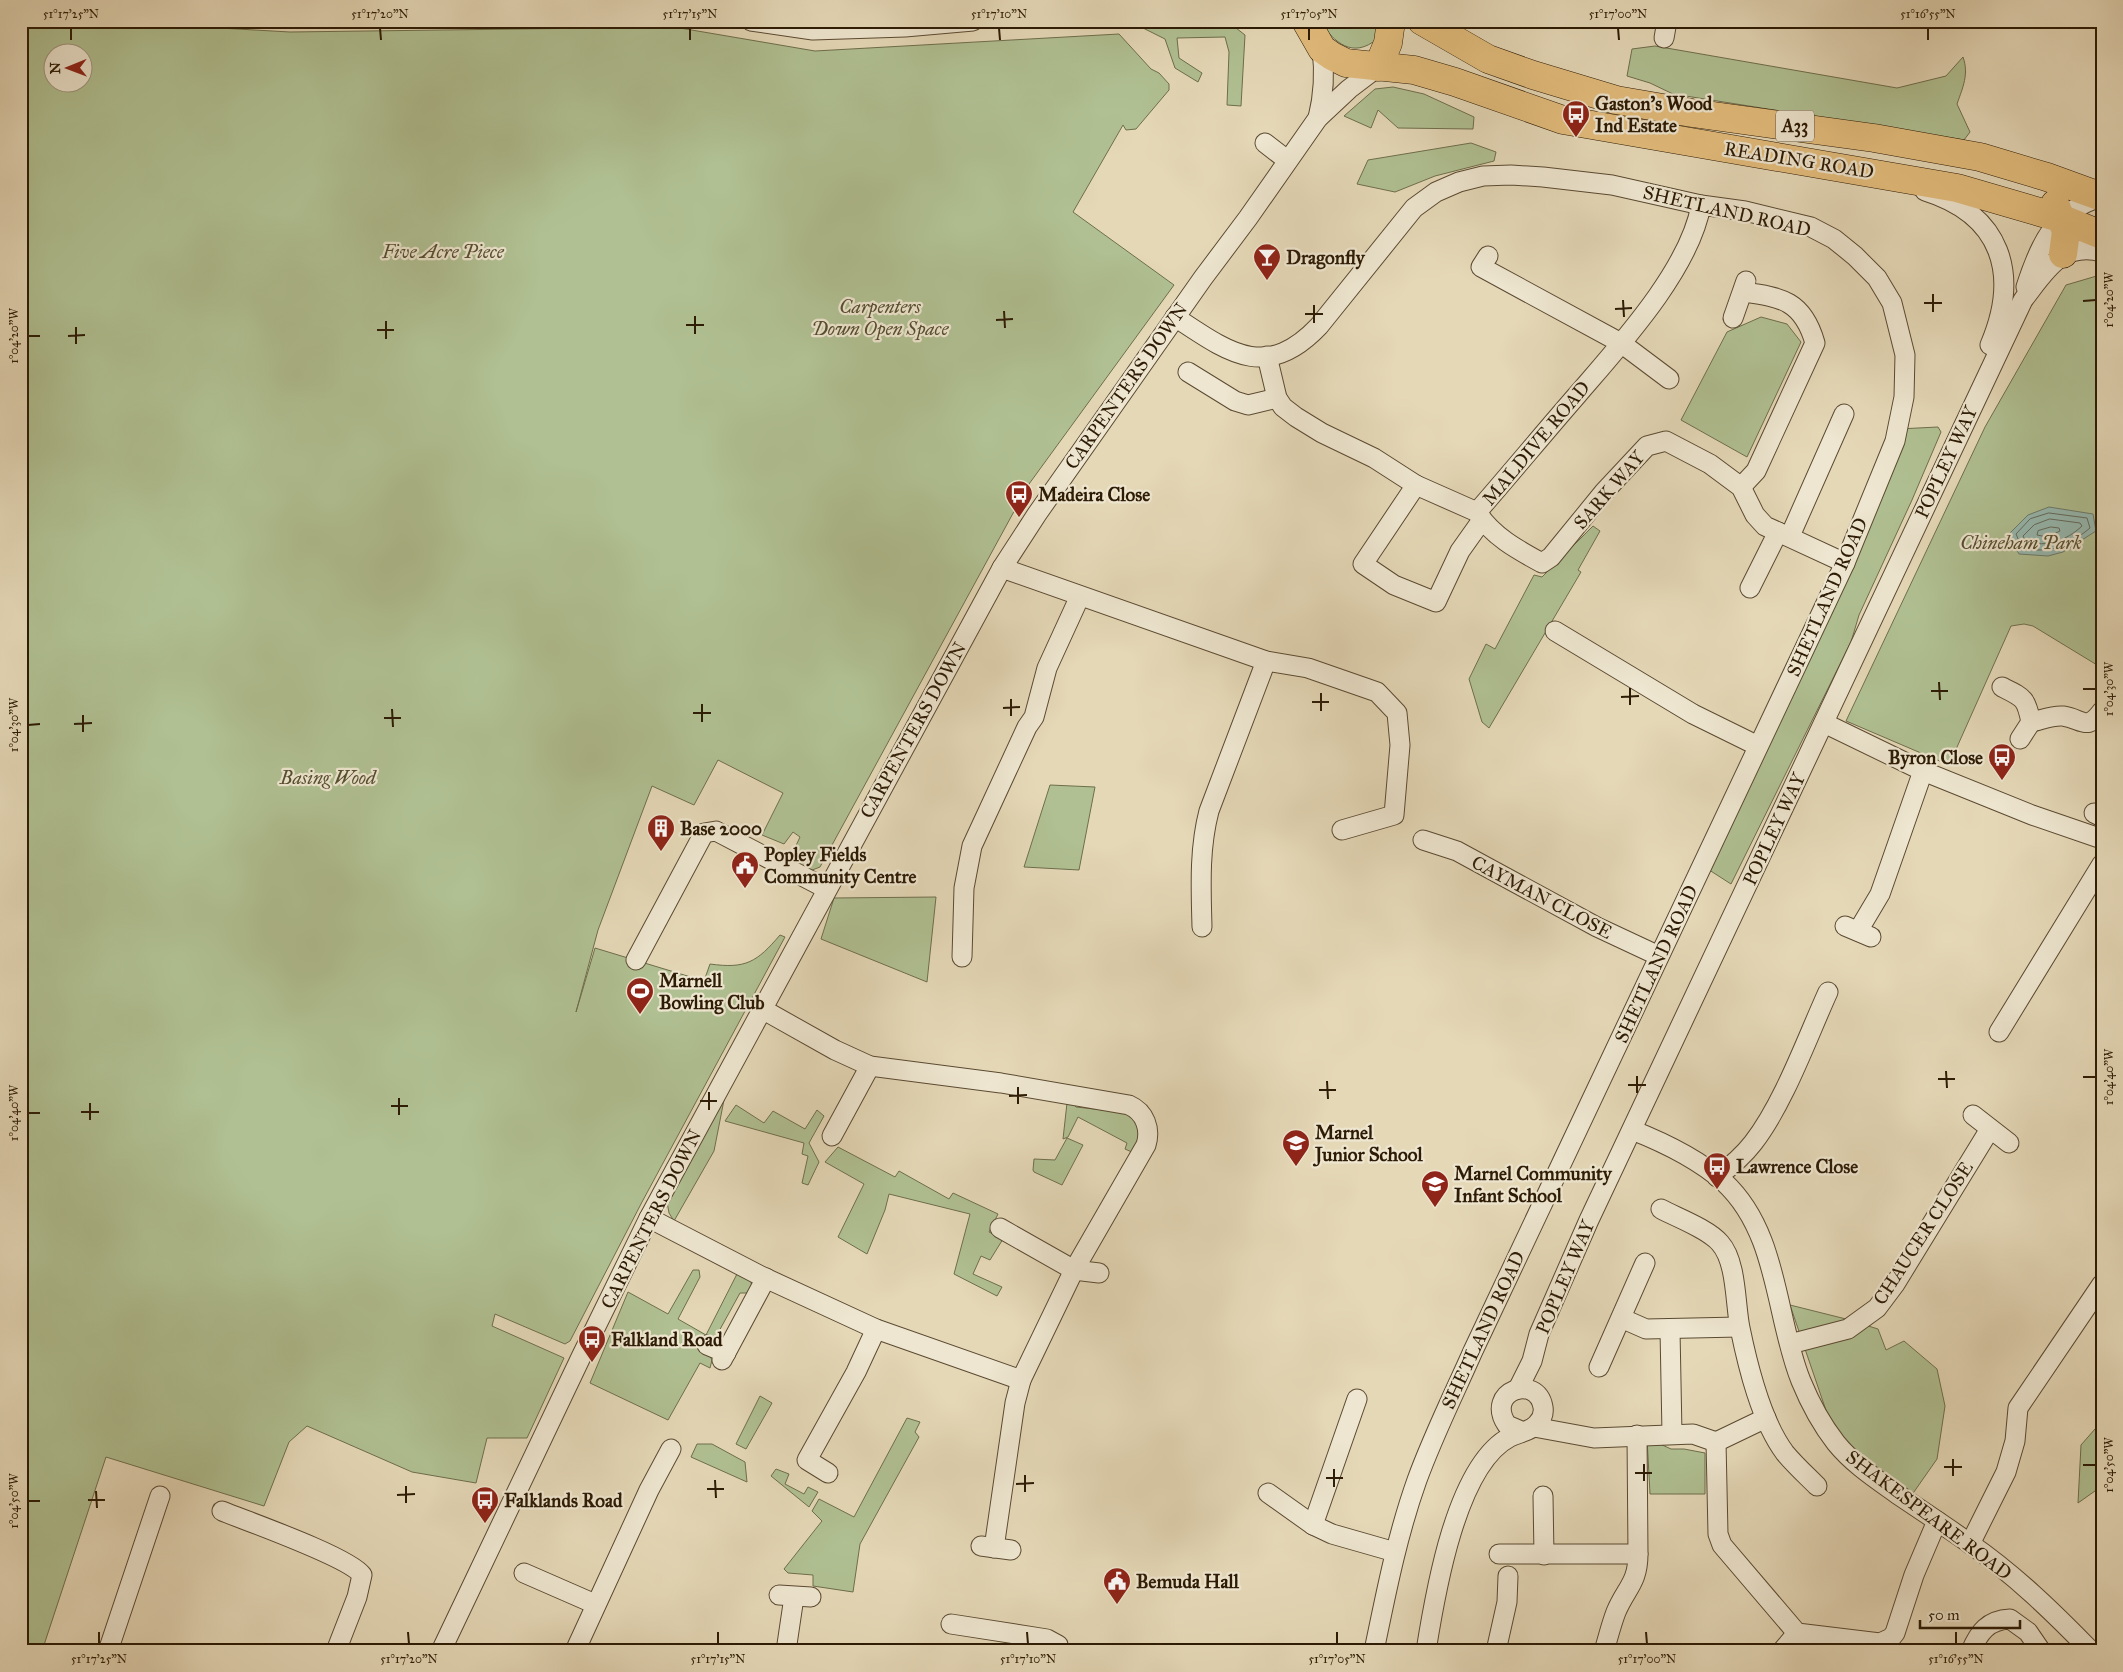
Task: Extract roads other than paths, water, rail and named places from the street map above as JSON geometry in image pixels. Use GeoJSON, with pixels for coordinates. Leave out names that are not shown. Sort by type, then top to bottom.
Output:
{"type":"FeatureCollection","features":[{"type":"Feature","properties":{"kind":"highway"},"geometry":{"type":"LineString","coordinates":[[1378,67],[1388,44],[1391,21]]}},
{"type":"Feature","properties":{"kind":"highway","name":"READING ROAD"},"geometry":{"type":"LineString","coordinates":[[1422,21],[1488,59],[1601,96],[1692,112],[1874,138],[1980,157],[2047,177],[2102,197]]}},
{"type":"Feature","properties":{"kind":"highway","name":"A33"},"geometry":{"type":"LineString","coordinates":[[1306,23],[1322,48],[1332,56],[1346,62],[1378,67]]}},
{"type":"Feature","properties":{"kind":"highway","name":"READING ROAD"},"geometry":{"type":"LineString","coordinates":[[1378,67],[1414,70],[1455,82],[1563,120],[1957,188],[2060,218],[2102,235]]}},
{"type":"Feature","properties":{"kind":"highway","name":"A33"},"geometry":{"type":"LineString","coordinates":[[1784,124],[1799,135],[1967,167],[2042,193],[2053,201],[2066,231],[2063,254]]}},
{"type":"Feature","properties":{"kind":"street"},"geometry":{"type":"LineString","coordinates":[[751,21],[814,30],[905,27],[972,21]]}},
{"type":"Feature","properties":{"kind":"street","name":"CARPENTERS DOWN"},"geometry":{"type":"LineString","coordinates":[[1318,118],[1323,98],[1322,48]]}},
{"type":"Feature","properties":{"kind":"street","name":"CARPENTERS DOWN"},"geometry":{"type":"LineString","coordinates":[[441,1651],[576,1366],[649,1218],[1002,568],[1037,514],[1318,118],[1349,89],[1378,67]]}},
{"type":"Feature","properties":{"kind":"street"},"geometry":{"type":"LineString","coordinates":[[1265,143],[1287,160]]}},
{"type":"Feature","properties":{"kind":"street"},"geometry":{"type":"LineString","coordinates":[[1876,173],[1905,185],[1938,195],[1961,207],[1980,221],[1993,238],[2000,254],[2004,274],[2002,305],[1995,334],[1976,384],[1976,399]]}},
{"type":"Feature","properties":{"kind":"street","name":"SHETLAND ROAD"},"geometry":{"type":"LineString","coordinates":[[1176,317],[1228,351],[1248,357],[1267,356],[1292,349],[1307,338],[1414,208],[1436,192],[1459,182],[1483,176],[1511,174],[1612,185],[1701,205],[1744,211],[1811,227],[1834,239],[1855,256],[1877,278],[1892,303],[1905,355],[1904,397],[1895,442],[1844,563],[1443,1416],[1416,1481],[1395,1552],[1374,1651]]}},
{"type":"Feature","properties":{"kind":"street","name":"POPLEY WAY"},"geometry":{"type":"LineString","coordinates":[[2023,300],[2026,285],[2043,244],[2060,218],[2085,202],[2102,197]]}},
{"type":"Feature","properties":{"kind":"street","name":"MALDIVE ROAD"},"geometry":{"type":"LineString","coordinates":[[1277,398],[1283,407],[1322,433],[1374,458],[1416,486],[1480,516],[1621,343],[1668,281],[1693,230],[1701,205]]}},
{"type":"Feature","properties":{"kind":"street"},"geometry":{"type":"LineString","coordinates":[[2063,254],[2082,250],[2102,252]]}},
{"type":"Feature","properties":{"kind":"street","name":"POPLEY WAY"},"geometry":{"type":"LineString","coordinates":[[1528,1429],[1542,1418],[1531,1394],[1532,1361],[1539,1334],[1581,1238],[2023,300],[2049,267],[2063,254]]}},
{"type":"Feature","properties":{"kind":"street"},"geometry":{"type":"LineString","coordinates":[[1488,256],[1481,267],[1621,343],[1669,379]]}},
{"type":"Feature","properties":{"kind":"street"},"geometry":{"type":"LineString","coordinates":[[1733,318],[1744,286],[1794,305],[1810,325],[1815,343],[1745,494],[1755,515],[1765,526],[1844,563]]}},
{"type":"Feature","properties":{"kind":"street"},"geometry":{"type":"LineString","coordinates":[[1187,368],[1235,401],[1248,404],[1277,398],[1267,356]]}},
{"type":"Feature","properties":{"kind":"street"},"geometry":{"type":"LineString","coordinates":[[1750,588],[1784,534],[1844,414]]}},
{"type":"Feature","properties":{"kind":"street","name":"SARK WAY"},"geometry":{"type":"LineString","coordinates":[[1480,516],[1514,548],[1542,563],[1551,557],[1604,492],[1647,446],[1666,440],[1710,464],[1745,494]]}},
{"type":"Feature","properties":{"kind":"street"},"geometry":{"type":"LineString","coordinates":[[1416,486],[1362,564],[1394,585],[1436,602],[1480,516]]}},
{"type":"Feature","properties":{"kind":"street"},"geometry":{"type":"LineString","coordinates":[[1002,568],[1266,661],[1308,668],[1377,692],[1397,713],[1400,745],[1394,815],[1342,830]]}},
{"type":"Feature","properties":{"kind":"street"},"geometry":{"type":"LineString","coordinates":[[961,958],[964,888],[972,846],[1027,727],[1034,717],[1047,668],[1080,596]]}},
{"type":"Feature","properties":{"kind":"street"},"geometry":{"type":"LineString","coordinates":[[1554,632],[1693,714],[1758,746]]}},
{"type":"Feature","properties":{"kind":"street"},"geometry":{"type":"LineString","coordinates":[[1202,927],[1200,880],[1205,827],[1209,811],[1266,661]]}},
{"type":"Feature","properties":{"kind":"street"},"geometry":{"type":"LineString","coordinates":[[2002,687],[2023,698],[2028,704],[2031,722],[2020,739]]}},
{"type":"Feature","properties":{"kind":"street"},"geometry":{"type":"LineString","coordinates":[[2031,722],[2063,716],[2084,724],[2095,720],[2102,711]]}},
{"type":"Feature","properties":{"kind":"street"},"geometry":{"type":"LineString","coordinates":[[1824,723],[1923,771],[2032,815],[2101,838]]}},
{"type":"Feature","properties":{"kind":"street"},"geometry":{"type":"LineString","coordinates":[[1858,931],[1880,894],[1923,771]]}},
{"type":"Feature","properties":{"kind":"street"},"geometry":{"type":"LineString","coordinates":[[636,960],[704,833],[716,831],[827,888]]}},
{"type":"Feature","properties":{"kind":"street","name":"CAYMAN CLOSE"},"geometry":{"type":"LineString","coordinates":[[1418,837],[1457,851],[1597,927],[1659,956]]}},
{"type":"Feature","properties":{"kind":"street"},"geometry":{"type":"LineString","coordinates":[[1998,1031],[2102,864]]}},
{"type":"Feature","properties":{"kind":"street"},"geometry":{"type":"LineString","coordinates":[[1717,1177],[1731,1166],[1753,1143],[1778,1101],[1829,992]]}},
{"type":"Feature","properties":{"kind":"street"},"geometry":{"type":"LineString","coordinates":[[762,1009],[835,1050],[870,1066],[1000,1083],[1120,1102],[1133,1106],[1140,1112],[1148,1127],[1146,1145],[1074,1270],[1021,1380],[995,1548]]}},
{"type":"Feature","properties":{"kind":"street"},"geometry":{"type":"LineString","coordinates":[[832,1136],[870,1066]]}},
{"type":"Feature","properties":{"kind":"street"},"geometry":{"type":"LineString","coordinates":[[1973,1116],[2009,1143]]}},
{"type":"Feature","properties":{"kind":"street","name":"CHAUCER CLOSE"},"geometry":{"type":"LineString","coordinates":[[1790,1344],[1848,1328],[1877,1308],[1894,1284],[1990,1129]]}},
{"type":"Feature","properties":{"kind":"street","name":"SHAKESPEARE ROAD"},"geometry":{"type":"LineString","coordinates":[[1632,1130],[1693,1159],[1717,1177],[1735,1194],[1749,1215],[1766,1252],[1776,1281],[1790,1344],[1801,1380],[1819,1419],[1836,1444],[1852,1461],[1970,1544],[2048,1607],[2091,1651]]}},
{"type":"Feature","properties":{"kind":"street"},"geometry":{"type":"LineString","coordinates":[[1661,1209],[1709,1235],[1723,1248],[1731,1269],[1739,1327],[1766,1418],[1785,1452],[1816,1486]]}},
{"type":"Feature","properties":{"kind":"street"},"geometry":{"type":"LineString","coordinates":[[649,1218],[766,1278],[876,1329],[1021,1380]]}},
{"type":"Feature","properties":{"kind":"street"},"geometry":{"type":"LineString","coordinates":[[1000,1228],[1074,1270],[1098,1273]]}},
{"type":"Feature","properties":{"kind":"street"},"geometry":{"type":"LineString","coordinates":[[1599,1367],[1645,1264]]}},
{"type":"Feature","properties":{"kind":"street"},"geometry":{"type":"LineString","coordinates":[[707,1344],[724,1357],[766,1278]]}},
{"type":"Feature","properties":{"kind":"street"},"geometry":{"type":"LineString","coordinates":[[1970,1544],[2006,1472],[2015,1441],[2018,1408],[2102,1284]]}},
{"type":"Feature","properties":{"kind":"street"},"geometry":{"type":"LineString","coordinates":[[1622,1318],[1646,1329],[1670,1330],[1739,1327]]}},
{"type":"Feature","properties":{"kind":"street"},"geometry":{"type":"LineString","coordinates":[[828,1473],[807,1460],[856,1372],[876,1329]]}},
{"type":"Feature","properties":{"kind":"street"},"geometry":{"type":"LineString","coordinates":[[1670,1330],[1672,1434]]}},
{"type":"Feature","properties":{"kind":"street"},"geometry":{"type":"LineString","coordinates":[[1499,1442],[1502,1418],[1501,1404],[1504,1397],[1531,1394],[1573,1433]]}},
{"type":"Feature","properties":{"kind":"street"},"geometry":{"type":"LineString","coordinates":[[1313,1525],[1357,1400]]}},
{"type":"Feature","properties":{"kind":"street"},"geometry":{"type":"LineString","coordinates":[[1502,1418],[1513,1429],[1573,1433],[1582,1437],[1693,1434],[1716,1442],[1766,1418]]}},
{"type":"Feature","properties":{"kind":"street"},"geometry":{"type":"LineString","coordinates":[[1426,1651],[1434,1598],[1463,1498],[1480,1463],[1499,1442],[1528,1429]]}},
{"type":"Feature","properties":{"kind":"street"},"geometry":{"type":"LineString","coordinates":[[1604,1651],[1616,1612],[1638,1569],[1637,1435]]}},
{"type":"Feature","properties":{"kind":"street"},"geometry":{"type":"LineString","coordinates":[[1716,1442],[1718,1534],[1722,1545],[1797,1633],[1880,1642],[1891,1638],[1899,1623],[1914,1575],[1937,1521]]}},
{"type":"Feature","properties":{"kind":"street"},"geometry":{"type":"LineString","coordinates":[[575,1651],[649,1490],[671,1449]]}},
{"type":"Feature","properties":{"kind":"street"},"geometry":{"type":"LineString","coordinates":[[1268,1493],[1313,1525],[1332,1534],[1395,1552]]}},
{"type":"Feature","properties":{"kind":"street"},"geometry":{"type":"LineString","coordinates":[[108,1651],[160,1496]]}},
{"type":"Feature","properties":{"kind":"street"},"geometry":{"type":"LineString","coordinates":[[1543,1496],[1544,1555]]}},
{"type":"Feature","properties":{"kind":"street"},"geometry":{"type":"LineString","coordinates":[[222,1511],[321,1551],[357,1569],[362,1575],[336,1651]]}},
{"type":"Feature","properties":{"kind":"street"},"geometry":{"type":"LineString","coordinates":[[1499,1554],[1638,1554]]}},
{"type":"Feature","properties":{"kind":"street"},"geometry":{"type":"LineString","coordinates":[[524,1573],[595,1604]]}},
{"type":"Feature","properties":{"kind":"street"},"geometry":{"type":"LineString","coordinates":[[1496,1651],[1505,1610],[1508,1576]]}},
{"type":"Feature","properties":{"kind":"street"},"geometry":{"type":"LineString","coordinates":[[786,1651],[794,1596]]}},
{"type":"Feature","properties":{"kind":"street"},"geometry":{"type":"LineString","coordinates":[[1972,1651],[1983,1629],[1991,1623],[2010,1619],[2028,1632],[2041,1651]]}},
{"type":"Feature","properties":{"kind":"street"},"geometry":{"type":"LineString","coordinates":[[951,1624],[1047,1639],[1058,1645],[1058,1651]]}},
{"type":"Feature","properties":{"kind":"street"},"geometry":{"type":"LineString","coordinates":[[1782,1651],[1797,1633]]}},
{"type":"Feature","properties":{"kind":"water"},"geometry":{"type":"Polygon","coordinates":[[[2049,507],[2093,514],[2096,531],[2063,552],[2048,556],[2019,554],[2008,535],[2028,515],[2049,507]]]}},
{"type":"Feature","properties":{"kind":"place","name":"Gaston's Wood Ind Estate"},"geometry":{"type":"Point","coordinates":[1576,138]}},
{"type":"Feature","properties":{"kind":"place","name":"Dragonfly"},"geometry":{"type":"Point","coordinates":[1267,281]}},
{"type":"Feature","properties":{"kind":"place","name":"Madeira Close"},"geometry":{"type":"Point","coordinates":[1019,518]}},
{"type":"Feature","properties":{"kind":"place","name":"Byron Close"},"geometry":{"type":"Point","coordinates":[2002,781]}},
{"type":"Feature","properties":{"kind":"place","name":"Base 2000"},"geometry":{"type":"Point","coordinates":[661,852]}},
{"type":"Feature","properties":{"kind":"place","name":"Popley Fields Community Centre"},"geometry":{"type":"Point","coordinates":[745,889]}},
{"type":"Feature","properties":{"kind":"place","name":"Marnell Bowling Club"},"geometry":{"type":"Point","coordinates":[640,1015]}},
{"type":"Feature","properties":{"kind":"place","name":"Marnel Junior School"},"geometry":{"type":"Point","coordinates":[1296,1167]}},
{"type":"Feature","properties":{"kind":"place","name":"Lawrence Close"},"geometry":{"type":"Point","coordinates":[1717,1190]}},
{"type":"Feature","properties":{"kind":"place","name":"Marnel Community Infant School"},"geometry":{"type":"Point","coordinates":[1435,1208]}},
{"type":"Feature","properties":{"kind":"place","name":"Falkland Road"},"geometry":{"type":"Point","coordinates":[592,1363]}},
{"type":"Feature","properties":{"kind":"place","name":"Falklands Road"},"geometry":{"type":"Point","coordinates":[485,1524]}},
{"type":"Feature","properties":{"kind":"place","name":"Bemuda Hall"},"geometry":{"type":"Point","coordinates":[1117,1605]}},
{"type":"Feature","properties":{"kind":"park label","name":"Five Acre Piece"},"geometry":{"type":"Point","coordinates":[443,251]}},
{"type":"Feature","properties":{"kind":"park label","name":"Carpenters Down Open Space"},"geometry":{"type":"Point","coordinates":[880,317]}},
{"type":"Feature","properties":{"kind":"park label","name":"Chineham Park"},"geometry":{"type":"Point","coordinates":[2021,542]}},
{"type":"Feature","properties":{"kind":"park label","name":"Basing Wood"},"geometry":{"type":"Point","coordinates":[328,777]}}]}
